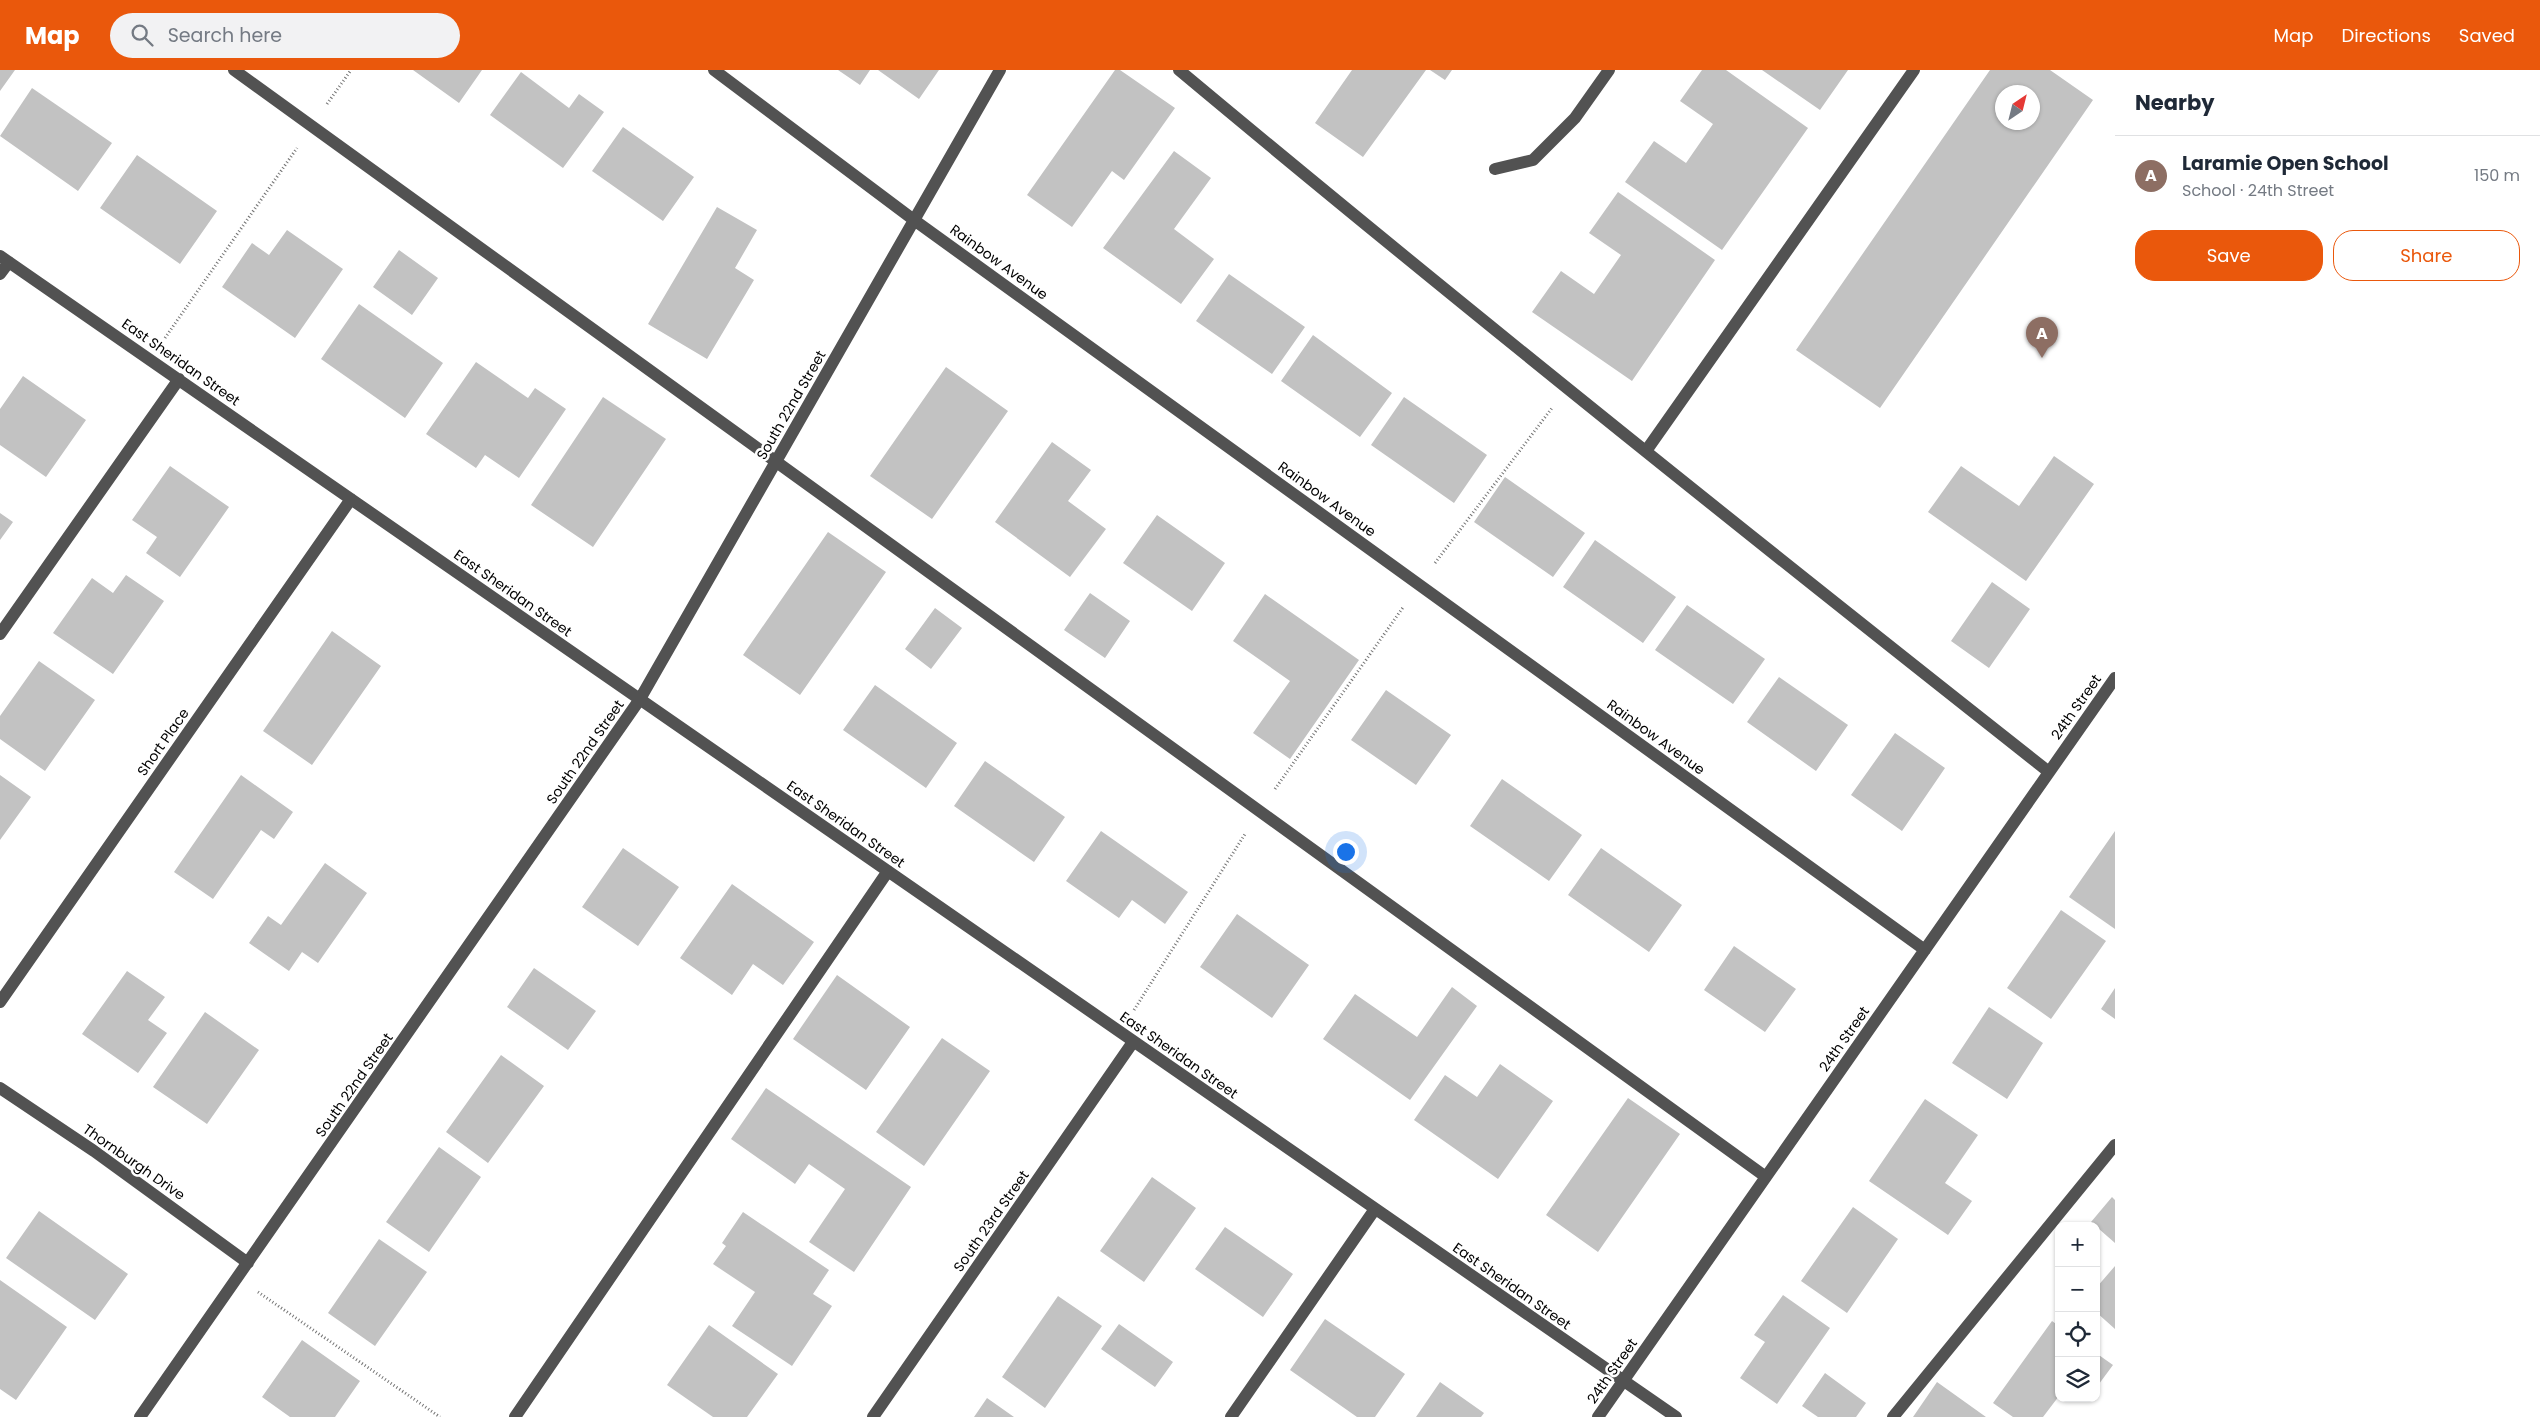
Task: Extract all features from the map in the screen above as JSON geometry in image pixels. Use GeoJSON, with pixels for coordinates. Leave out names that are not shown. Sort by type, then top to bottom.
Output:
{"type":"FeatureCollection","features":[{"type":"Feature","properties":{"kind":"street"},"geometry":{"type":"LineString","coordinates":[[234,70],[1766,1177]]}},
{"type":"Feature","properties":{"kind":"street","name":"Rainbow Avenue"},"geometry":{"type":"LineString","coordinates":[[714,70],[914,220],[1925,950]]}},
{"type":"Feature","properties":{"kind":"street","name":"South 22nd Street"},"geometry":{"type":"LineString","coordinates":[[140,1417],[640,699],[1000,70]]}},
{"type":"Feature","properties":{"kind":"street"},"geometry":{"type":"LineString","coordinates":[[1179,70],[1328,195],[2048,772]]}},
{"type":"Feature","properties":{"kind":"street"},"geometry":{"type":"LineString","coordinates":[[1495,169],[1533,160],[1575,118],[1609,70]]}},
{"type":"Feature","properties":{"kind":"street"},"geometry":{"type":"LineString","coordinates":[[1646,451],[1914,70]]}},
{"type":"Feature","properties":{"kind":"street"},"geometry":{"type":"LineString","coordinates":[[0,274],[4,259]]}},
{"type":"Feature","properties":{"kind":"street","name":"East Sheridan Street"},"geometry":{"type":"LineString","coordinates":[[4,259],[1676,1417]]}},
{"type":"Feature","properties":{"kind":"street"},"geometry":{"type":"LineString","coordinates":[[0,634],[179,379]]}},
{"type":"Feature","properties":{"kind":"street","name":"Short Place"},"geometry":{"type":"LineString","coordinates":[[0,1002],[351,499]]}},
{"type":"Feature","properties":{"kind":"street","name":"24th Street"},"geometry":{"type":"LineString","coordinates":[[1598,1417],[2115,678]]}},
{"type":"Feature","properties":{"kind":"street"},"geometry":{"type":"LineString","coordinates":[[515,1417],[888,871]]}},
{"type":"Feature","properties":{"kind":"street","name":"South 23rd Street"},"geometry":{"type":"LineString","coordinates":[[873,1417],[1134,1042]]}},
{"type":"Feature","properties":{"kind":"street","name":"Thornburgh Drive"},"geometry":{"type":"LineString","coordinates":[[0,1088],[94,1151],[248,1263]]}},
{"type":"Feature","properties":{"kind":"street"},"geometry":{"type":"LineString","coordinates":[[1893,1417],[2115,1145]]}},
{"type":"Feature","properties":{"kind":"street"},"geometry":{"type":"LineString","coordinates":[[1231,1417],[1375,1209]]}},
{"type":"Feature","properties":{"kind":"path"},"geometry":{"type":"LineString","coordinates":[[150,360],[350,70]]}},
{"type":"Feature","properties":{"kind":"path"},"geometry":{"type":"LineString","coordinates":[[1120,1032],[1260,810],[1420,584],[1567,388]]}},
{"type":"Feature","properties":{"kind":"path"},"geometry":{"type":"LineString","coordinates":[[237,1278],[440,1417]]}},
{"type":"Feature","properties":{"kind":"building"},"geometry":{"type":"Polygon","coordinates":[[[0,70],[15,70],[0,91],[0,70]]]}},
{"type":"Feature","properties":{"kind":"building"},"geometry":{"type":"Polygon","coordinates":[[[413,70],[482,70],[459,103],[413,70]]]}},
{"type":"Feature","properties":{"kind":"building"},"geometry":{"type":"Polygon","coordinates":[[[838,70],[870,70],[860,85],[838,70]]]}},
{"type":"Feature","properties":{"kind":"building"},"geometry":{"type":"Polygon","coordinates":[[[878,70],[939,70],[919,99],[878,70]]]}},
{"type":"Feature","properties":{"kind":"building"},"geometry":{"type":"Polygon","coordinates":[[[1115,70],[1120,70],[1175,108],[1124,180],[1112,171],[1072,227],[1027,195],[1115,70]]]}},
{"type":"Feature","properties":{"kind":"building"},"geometry":{"type":"Polygon","coordinates":[[[1352,70],[1426,70],[1363,157],[1315,123],[1352,70]]]}},
{"type":"Feature","properties":{"kind":"building"},"geometry":{"type":"Polygon","coordinates":[[[1430,70],[1452,70],[1445,80],[1430,70]]]}},
{"type":"Feature","properties":{"kind":"building"},"geometry":{"type":"Polygon","coordinates":[[[1702,70],[1726,70],[1808,128],[1722,250],[1625,182],[1654,141],[1686,163],[1713,124],[1680,101],[1702,70]]]}},
{"type":"Feature","properties":{"kind":"building"},"geometry":{"type":"Polygon","coordinates":[[[1762,70],[1848,70],[1820,110],[1762,70]]]}},
{"type":"Feature","properties":{"kind":"building"},"geometry":{"type":"Polygon","coordinates":[[[1990,70],[2050,70],[2093,100],[1880,408],[1796,350],[1990,70]]]}},
{"type":"Feature","properties":{"kind":"building"},"geometry":{"type":"Polygon","coordinates":[[[521,72],[569,108],[579,94],[604,112],[563,168],[490,115],[521,72]]]}},
{"type":"Feature","properties":{"kind":"building"},"geometry":{"type":"Polygon","coordinates":[[[32,88],[112,143],[78,191],[0,136],[32,88]]]}},
{"type":"Feature","properties":{"kind":"building"},"geometry":{"type":"Polygon","coordinates":[[[623,127],[694,177],[663,221],[592,171],[623,127]]]}},
{"type":"Feature","properties":{"kind":"building"},"geometry":{"type":"Polygon","coordinates":[[[1174,151],[1211,178],[1174,229],[1214,259],[1181,304],[1103,248],[1174,151]]]}},
{"type":"Feature","properties":{"kind":"building"},"geometry":{"type":"Polygon","coordinates":[[[137,155],[217,211],[180,264],[100,208],[137,155]]]}},
{"type":"Feature","properties":{"kind":"building"},"geometry":{"type":"Polygon","coordinates":[[[1618,192],[1715,260],[1632,381],[1532,312],[1561,271],[1594,294],[1621,255],[1589,233],[1618,192]]]}},
{"type":"Feature","properties":{"kind":"building"},"geometry":{"type":"Polygon","coordinates":[[[717,207],[757,230],[735,268],[754,280],[707,359],[648,324],[717,207]]]}},
{"type":"Feature","properties":{"kind":"building"},"geometry":{"type":"Polygon","coordinates":[[[287,230],[343,269],[295,338],[222,287],[252,243],[269,255],[287,230]]]}},
{"type":"Feature","properties":{"kind":"building"},"geometry":{"type":"Polygon","coordinates":[[[399,250],[438,278],[412,315],[373,287],[399,250]]]}},
{"type":"Feature","properties":{"kind":"building"},"geometry":{"type":"Polygon","coordinates":[[[1229,274],[1305,327],[1272,374],[1196,321],[1229,274]]]}},
{"type":"Feature","properties":{"kind":"building"},"geometry":{"type":"Polygon","coordinates":[[[359,304],[443,363],[405,418],[321,359],[359,304]]]}},
{"type":"Feature","properties":{"kind":"building"},"geometry":{"type":"Polygon","coordinates":[[[1313,335],[1392,393],[1360,437],[1281,381],[1313,335]]]}},
{"type":"Feature","properties":{"kind":"building"},"geometry":{"type":"Polygon","coordinates":[[[476,362],[528,398],[535,388],[566,409],[519,478],[485,455],[476,468],[426,434],[476,362]]]}},
{"type":"Feature","properties":{"kind":"building"},"geometry":{"type":"Polygon","coordinates":[[[946,367],[1008,411],[932,519],[870,476],[946,367]]]}},
{"type":"Feature","properties":{"kind":"building"},"geometry":{"type":"Polygon","coordinates":[[[23,376],[86,420],[46,477],[0,445],[0,409],[23,376]]]}},
{"type":"Feature","properties":{"kind":"building"},"geometry":{"type":"Polygon","coordinates":[[[603,397],[666,439],[593,547],[531,505],[603,397]]]}},
{"type":"Feature","properties":{"kind":"building"},"geometry":{"type":"Polygon","coordinates":[[[1404,397],[1487,455],[1454,503],[1371,445],[1404,397]]]}},
{"type":"Feature","properties":{"kind":"building"},"geometry":{"type":"Polygon","coordinates":[[[1052,442],[1091,470],[1068,501],[1106,529],[1070,577],[995,522],[1052,442]]]}},
{"type":"Feature","properties":{"kind":"building"},"geometry":{"type":"Polygon","coordinates":[[[2054,456],[2094,484],[2026,581],[1928,512],[1961,466],[2019,506],[2054,456]]]}},
{"type":"Feature","properties":{"kind":"building"},"geometry":{"type":"Polygon","coordinates":[[[170,466],[229,507],[180,577],[146,553],[157,537],[132,520],[170,466]]]}},
{"type":"Feature","properties":{"kind":"building"},"geometry":{"type":"Polygon","coordinates":[[[1505,477],[1585,533],[1553,577],[1474,522],[1505,477]]]}},
{"type":"Feature","properties":{"kind":"building"},"geometry":{"type":"Polygon","coordinates":[[[0,513],[13,522],[0,540],[0,513]]]}},
{"type":"Feature","properties":{"kind":"building"},"geometry":{"type":"Polygon","coordinates":[[[1157,515],[1225,563],[1192,611],[1123,563],[1157,515]]]}},
{"type":"Feature","properties":{"kind":"building"},"geometry":{"type":"Polygon","coordinates":[[[828,532],[886,572],[800,695],[743,655],[828,532]]]}},
{"type":"Feature","properties":{"kind":"building"},"geometry":{"type":"Polygon","coordinates":[[[1595,540],[1676,597],[1643,643],[1563,587],[1595,540]]]}},
{"type":"Feature","properties":{"kind":"building"},"geometry":{"type":"Polygon","coordinates":[[[126,575],[164,601],[113,674],[53,633],[92,578],[113,593],[126,575]]]}},
{"type":"Feature","properties":{"kind":"building"},"geometry":{"type":"Polygon","coordinates":[[[1992,582],[2030,609],[1989,668],[1951,641],[1992,582]]]}},
{"type":"Feature","properties":{"kind":"building"},"geometry":{"type":"Polygon","coordinates":[[[1090,593],[1130,621],[1105,658],[1064,630],[1090,593]]]}},
{"type":"Feature","properties":{"kind":"building"},"geometry":{"type":"Polygon","coordinates":[[[1265,594],[1359,660],[1290,759],[1253,733],[1290,681],[1233,641],[1265,594]]]}},
{"type":"Feature","properties":{"kind":"building"},"geometry":{"type":"Polygon","coordinates":[[[1687,605],[1765,659],[1733,704],[1655,650],[1687,605]]]}},
{"type":"Feature","properties":{"kind":"building"},"geometry":{"type":"Polygon","coordinates":[[[935,608],[962,628],[931,669],[905,649],[935,608]]]}},
{"type":"Feature","properties":{"kind":"building"},"geometry":{"type":"Polygon","coordinates":[[[332,631],[381,666],[312,765],[263,731],[332,631]]]}},
{"type":"Feature","properties":{"kind":"building"},"geometry":{"type":"Polygon","coordinates":[[[39,661],[95,700],[45,771],[0,739],[0,716],[39,661]]]}},
{"type":"Feature","properties":{"kind":"building"},"geometry":{"type":"Polygon","coordinates":[[[1779,677],[1848,725],[1816,771],[1747,722],[1779,677]]]}},
{"type":"Feature","properties":{"kind":"building"},"geometry":{"type":"Polygon","coordinates":[[[875,685],[957,743],[926,788],[843,730],[875,685]]]}},
{"type":"Feature","properties":{"kind":"building"},"geometry":{"type":"Polygon","coordinates":[[[1386,690],[1451,735],[1416,785],[1351,740],[1386,690]]]}},
{"type":"Feature","properties":{"kind":"building"},"geometry":{"type":"Polygon","coordinates":[[[1895,733],[1945,768],[1902,831],[1851,795],[1895,733]]]}},
{"type":"Feature","properties":{"kind":"building"},"geometry":{"type":"Polygon","coordinates":[[[985,761],[1065,817],[1034,862],[954,806],[985,761]]]}},
{"type":"Feature","properties":{"kind":"building"},"geometry":{"type":"Polygon","coordinates":[[[0,775],[31,797],[0,840],[0,775]]]}},
{"type":"Feature","properties":{"kind":"building"},"geometry":{"type":"Polygon","coordinates":[[[241,775],[293,812],[274,839],[261,830],[213,899],[174,872],[241,775]]]}},
{"type":"Feature","properties":{"kind":"building"},"geometry":{"type":"Polygon","coordinates":[[[1502,779],[1582,835],[1549,881],[1470,826],[1502,779]]]}},
{"type":"Feature","properties":{"kind":"building"},"geometry":{"type":"Polygon","coordinates":[[[1101,831],[1188,892],[1165,924],[1132,900],[1119,918],[1066,881],[1101,831]]]}},
{"type":"Feature","properties":{"kind":"building"},"geometry":{"type":"Polygon","coordinates":[[[2115,831],[2115,929],[2069,897],[2115,831]]]}},
{"type":"Feature","properties":{"kind":"building"},"geometry":{"type":"Polygon","coordinates":[[[623,848],[679,887],[638,946],[582,907],[623,848]]]}},
{"type":"Feature","properties":{"kind":"building"},"geometry":{"type":"Polygon","coordinates":[[[1601,848],[1682,905],[1649,952],[1568,895],[1601,848]]]}},
{"type":"Feature","properties":{"kind":"building"},"geometry":{"type":"Polygon","coordinates":[[[325,863],[367,893],[318,963],[302,952],[289,971],[249,943],[268,916],[281,925],[325,863]]]}},
{"type":"Feature","properties":{"kind":"building"},"geometry":{"type":"Polygon","coordinates":[[[732,884],[814,942],[783,985],[753,964],[732,995],[680,958],[732,884]]]}},
{"type":"Feature","properties":{"kind":"building"},"geometry":{"type":"Polygon","coordinates":[[[2061,910],[2106,941],[2051,1019],[2007,988],[2061,910]]]}},
{"type":"Feature","properties":{"kind":"building"},"geometry":{"type":"Polygon","coordinates":[[[1237,914],[1309,965],[1272,1018],[1200,967],[1237,914]]]}},
{"type":"Feature","properties":{"kind":"building"},"geometry":{"type":"Polygon","coordinates":[[[1734,946],[1796,989],[1765,1032],[1704,990],[1734,946]]]}},
{"type":"Feature","properties":{"kind":"building"},"geometry":{"type":"Polygon","coordinates":[[[534,968],[596,1011],[568,1050],[507,1007],[534,968]]]}},
{"type":"Feature","properties":{"kind":"building"},"geometry":{"type":"Polygon","coordinates":[[[127,971],[165,997],[148,1020],[167,1033],[138,1073],[82,1034],[127,971]]]}},
{"type":"Feature","properties":{"kind":"building"},"geometry":{"type":"Polygon","coordinates":[[[837,975],[910,1027],[866,1090],[793,1039],[837,975]]]}},
{"type":"Feature","properties":{"kind":"building"},"geometry":{"type":"Polygon","coordinates":[[[1452,987],[1477,1006],[1410,1100],[1323,1039],[1355,994],[1417,1037],[1452,987]]]}},
{"type":"Feature","properties":{"kind":"building"},"geometry":{"type":"Polygon","coordinates":[[[2115,988],[2115,1019],[2101,1009],[2115,988]]]}},
{"type":"Feature","properties":{"kind":"building"},"geometry":{"type":"Polygon","coordinates":[[[1989,1007],[2043,1043],[2007,1099],[1952,1063],[1989,1007]]]}},
{"type":"Feature","properties":{"kind":"building"},"geometry":{"type":"Polygon","coordinates":[[[205,1012],[259,1050],[207,1124],[153,1087],[205,1012]]]}},
{"type":"Feature","properties":{"kind":"building"},"geometry":{"type":"Polygon","coordinates":[[[942,1038],[990,1071],[924,1166],[876,1132],[942,1038]]]}},
{"type":"Feature","properties":{"kind":"building"},"geometry":{"type":"Polygon","coordinates":[[[501,1055],[544,1086],[488,1163],[446,1132],[501,1055]]]}},
{"type":"Feature","properties":{"kind":"building"},"geometry":{"type":"Polygon","coordinates":[[[1500,1064],[1553,1101],[1498,1179],[1414,1120],[1445,1075],[1477,1097],[1500,1064]]]}},
{"type":"Feature","properties":{"kind":"building"},"geometry":{"type":"Polygon","coordinates":[[[766,1088],[911,1187],[854,1272],[809,1242],[845,1189],[809,1164],[795,1184],[731,1139],[766,1088]]]}},
{"type":"Feature","properties":{"kind":"building"},"geometry":{"type":"Polygon","coordinates":[[[1628,1098],[1680,1134],[1598,1252],[1546,1215],[1628,1098]]]}},
{"type":"Feature","properties":{"kind":"building"},"geometry":{"type":"Polygon","coordinates":[[[1925,1099],[1978,1135],[1945,1183],[1972,1201],[1948,1235],[1869,1181],[1925,1099]]]}},
{"type":"Feature","properties":{"kind":"building"},"geometry":{"type":"Polygon","coordinates":[[[439,1147],[481,1177],[429,1252],[386,1222],[439,1147]]]}},
{"type":"Feature","properties":{"kind":"building"},"geometry":{"type":"Polygon","coordinates":[[[1152,1177],[1196,1208],[1144,1282],[1100,1251],[1152,1177]]]}},
{"type":"Feature","properties":{"kind":"building"},"geometry":{"type":"Polygon","coordinates":[[[2112,1197],[2115,1200],[2115,1243],[2100,1230],[2100,1222],[2091,1222],[2112,1197]]]}},
{"type":"Feature","properties":{"kind":"building"},"geometry":{"type":"Polygon","coordinates":[[[1853,1207],[1898,1239],[1847,1313],[1801,1281],[1853,1207]]]}},
{"type":"Feature","properties":{"kind":"building"},"geometry":{"type":"Polygon","coordinates":[[[39,1211],[128,1274],[95,1320],[6,1258],[39,1211]]]}},
{"type":"Feature","properties":{"kind":"building"},"geometry":{"type":"Polygon","coordinates":[[[743,1212],[829,1270],[813,1294],[832,1306],[792,1366],[732,1326],[755,1292],[713,1264],[726,1246],[722,1243],[743,1212]]]}},
{"type":"Feature","properties":{"kind":"building"},"geometry":{"type":"Polygon","coordinates":[[[1225,1227],[1293,1274],[1263,1317],[1195,1269],[1225,1227]]]}},
{"type":"Feature","properties":{"kind":"building"},"geometry":{"type":"Polygon","coordinates":[[[379,1239],[427,1272],[375,1346],[328,1313],[379,1239]]]}},
{"type":"Feature","properties":{"kind":"building"},"geometry":{"type":"Polygon","coordinates":[[[2115,1266],[2115,1329],[2100,1316],[2100,1283],[2115,1266]]]}},
{"type":"Feature","properties":{"kind":"building"},"geometry":{"type":"Polygon","coordinates":[[[0,1280],[67,1327],[16,1400],[0,1389],[0,1280]]]}},
{"type":"Feature","properties":{"kind":"building"},"geometry":{"type":"Polygon","coordinates":[[[1783,1295],[1830,1328],[1777,1404],[1740,1378],[1765,1342],[1754,1335],[1783,1295]]]}},
{"type":"Feature","properties":{"kind":"building"},"geometry":{"type":"Polygon","coordinates":[[[1058,1296],[1102,1326],[1045,1408],[1002,1377],[1058,1296]]]}},
{"type":"Feature","properties":{"kind":"building"},"geometry":{"type":"Polygon","coordinates":[[[1325,1319],[1405,1374],[1375,1417],[1357,1417],[1290,1370],[1325,1319]]]}},
{"type":"Feature","properties":{"kind":"building"},"geometry":{"type":"Polygon","coordinates":[[[2052,1321],[2055,1323],[2055,1401],[2043,1417],[2013,1417],[1993,1403],[2052,1321]]]}},
{"type":"Feature","properties":{"kind":"building"},"geometry":{"type":"Polygon","coordinates":[[[1119,1324],[1173,1362],[1155,1387],[1101,1349],[1119,1324]]]}},
{"type":"Feature","properties":{"kind":"building"},"geometry":{"type":"Polygon","coordinates":[[[709,1325],[778,1374],[747,1417],[713,1417],[667,1385],[709,1325]]]}},
{"type":"Feature","properties":{"kind":"building"},"geometry":{"type":"Polygon","coordinates":[[[302,1340],[360,1381],[335,1417],[290,1417],[262,1397],[302,1340]]]}},
{"type":"Feature","properties":{"kind":"building"},"geometry":{"type":"Polygon","coordinates":[[[2100,1356],[2113,1365],[2100,1383],[2100,1356]]]}},
{"type":"Feature","properties":{"kind":"building"},"geometry":{"type":"Polygon","coordinates":[[[1825,1373],[1866,1403],[1856,1417],[1818,1417],[1802,1406],[1825,1373]]]}},
{"type":"Feature","properties":{"kind":"building"},"geometry":{"type":"Polygon","coordinates":[[[1440,1382],[1484,1413],[1481,1417],[1416,1417],[1440,1382]]]}},
{"type":"Feature","properties":{"kind":"building"},"geometry":{"type":"Polygon","coordinates":[[[1937,1382],[1986,1417],[1913,1417],[1937,1382]]]}},
{"type":"Feature","properties":{"kind":"building"},"geometry":{"type":"Polygon","coordinates":[[[987,1398],[1014,1417],[974,1417],[987,1398]]]}},
{"type":"Feature","properties":{"kind":"place","name":"Laramie Open School"},"geometry":{"type":"Point","coordinates":[2042,358]}}]}
